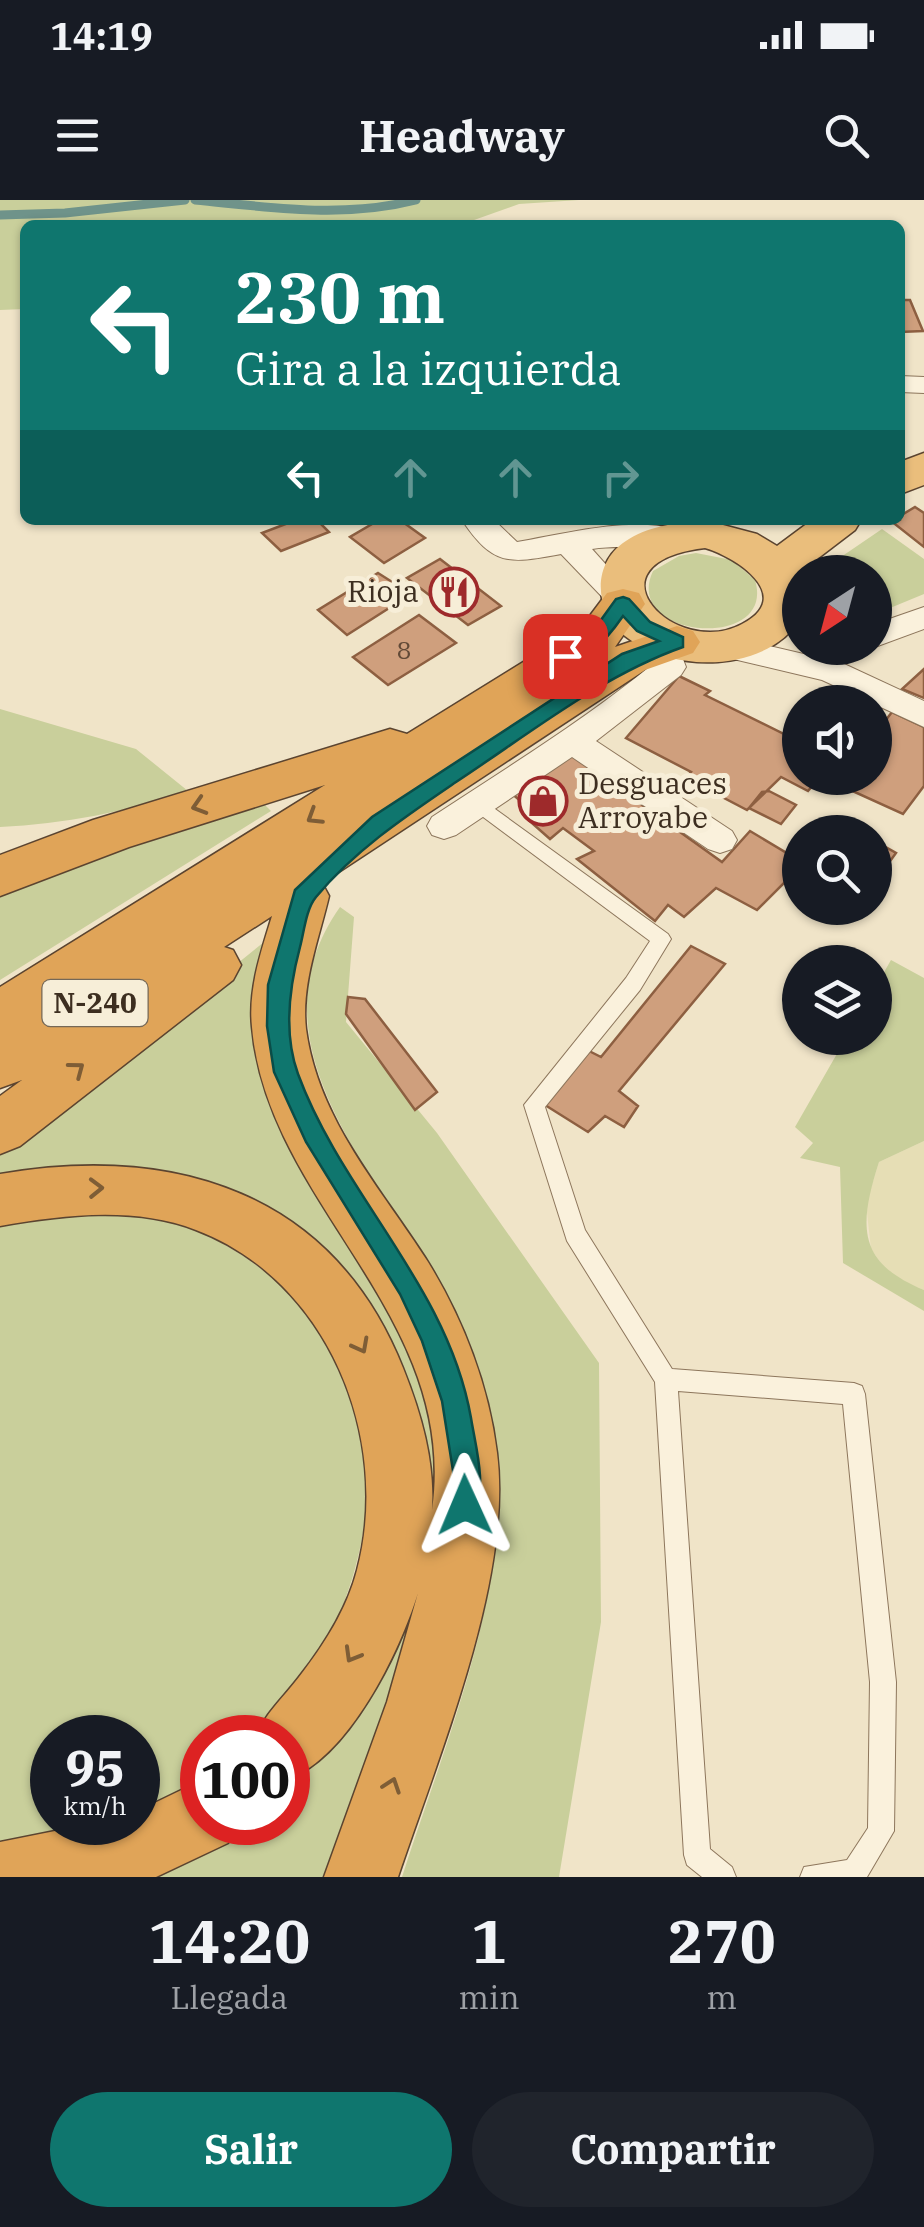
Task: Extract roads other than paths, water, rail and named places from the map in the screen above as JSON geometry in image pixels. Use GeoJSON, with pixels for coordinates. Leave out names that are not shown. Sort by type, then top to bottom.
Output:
{"type":"FeatureCollection","features":[{"type":"Feature","properties":{"kind":"highway"},"geometry":{"type":"LineString","coordinates":[[671,536],[722,537],[761,525]]}},
{"type":"Feature","properties":{"kind":"highway","name":"N-240"},"geometry":{"type":"LineString","coordinates":[[812,555],[836,525]]}},
{"type":"Feature","properties":{"kind":"highway","name":"N-240"},"geometry":{"type":"LineString","coordinates":[[670,644],[643,626],[622,600],[619,578],[628,560],[646,545],[671,536]]}},
{"type":"Feature","properties":{"kind":"highway"},"geometry":{"type":"LineString","coordinates":[[722,537],[764,556],[782,578]]}},
{"type":"Feature","properties":{"kind":"highway","name":"N-240"},"geometry":{"type":"LineString","coordinates":[[0,1015],[600,636],[622,600]]}},
{"type":"Feature","properties":{"kind":"highway","name":"N-240"},"geometry":{"type":"LineString","coordinates":[[0,1065],[629,659],[670,644],[723,646],[751,639],[772,626],[782,611]]}},
{"type":"Feature","properties":{"kind":"highway"},"geometry":{"type":"LineString","coordinates":[[0,876],[111,834],[459,725]]}},
{"type":"Feature","properties":{"kind":"highway"},"geometry":{"type":"LineString","coordinates":[[0,1128],[303,896],[379,823]]}},
{"type":"Feature","properties":{"kind":"highway"},"geometry":{"type":"LineString","coordinates":[[0,845],[111,834]]}},
{"type":"Feature","properties":{"kind":"highway"},"geometry":{"type":"LineString","coordinates":[[303,896],[279,985],[278,1026],[286,1072],[314,1134],[409,1286],[434,1340],[455,1401],[468,1477],[459,1561],[439,1648],[361,1877]]}},
{"type":"Feature","properties":{"kind":"highway"},"geometry":{"type":"LineString","coordinates":[[0,1200],[54,1189],[113,1188],[173,1197],[236,1219],[278,1246],[323,1289],[360,1340],[386,1399],[400,1478],[396,1548],[374,1617],[339,1678],[310,1716]]}},
{"type":"Feature","properties":{"kind":"highway"},"geometry":{"type":"LineString","coordinates":[[6,1877],[78,1868],[180,1830]]}},
{"type":"Feature","properties":{"kind":"street"},"geometry":{"type":"LineString","coordinates":[[482,525],[511,553],[616,535],[671,536]]}},
{"type":"Feature","properties":{"kind":"street"},"geometry":{"type":"LineString","coordinates":[[566,542],[596,568],[622,600]]}},
{"type":"Feature","properties":{"kind":"street"},"geometry":{"type":"LineString","coordinates":[[892,630],[924,618]]}},
{"type":"Feature","properties":{"kind":"street"},"geometry":{"type":"LineString","coordinates":[[444,826],[569,739],[621,708],[670,667],[670,644]]}},
{"type":"Feature","properties":{"kind":"street"},"geometry":{"type":"LineString","coordinates":[[723,646],[782,652]]}},
{"type":"Feature","properties":{"kind":"street"},"geometry":{"type":"LineString","coordinates":[[850,665],[924,714]]}},
{"type":"Feature","properties":{"kind":"street"},"geometry":{"type":"LineString","coordinates":[[569,739],[720,840]]}},
{"type":"Feature","properties":{"kind":"lane"},"geometry":{"type":"LineString","coordinates":[[477,803],[661,939],[633,984],[534,1104],[575,1234],[666,1379],[697,1855],[722,1877]]}},
{"type":"Feature","properties":{"kind":"lane"},"geometry":{"type":"LineString","coordinates":[[666,1379],[854,1394],[883,1682],[881,1831],[854,1873],[814,1877]]}},
{"type":"Feature","properties":{"kind":"waterway"},"geometry":{"type":"LineString","coordinates":[[0,215],[65,213],[185,200]]}},
{"type":"Feature","properties":{"kind":"waterway"},"geometry":{"type":"LineString","coordinates":[[195,200],[333,210],[416,200]]}},
{"type":"Feature","properties":{"kind":"place","name":"Rioja"},"geometry":{"type":"Point","coordinates":[454,592]}},
{"type":"Feature","properties":{"kind":"place","name":"Desguaces Arroyabe"},"geometry":{"type":"Point","coordinates":[543,801]}}]}
